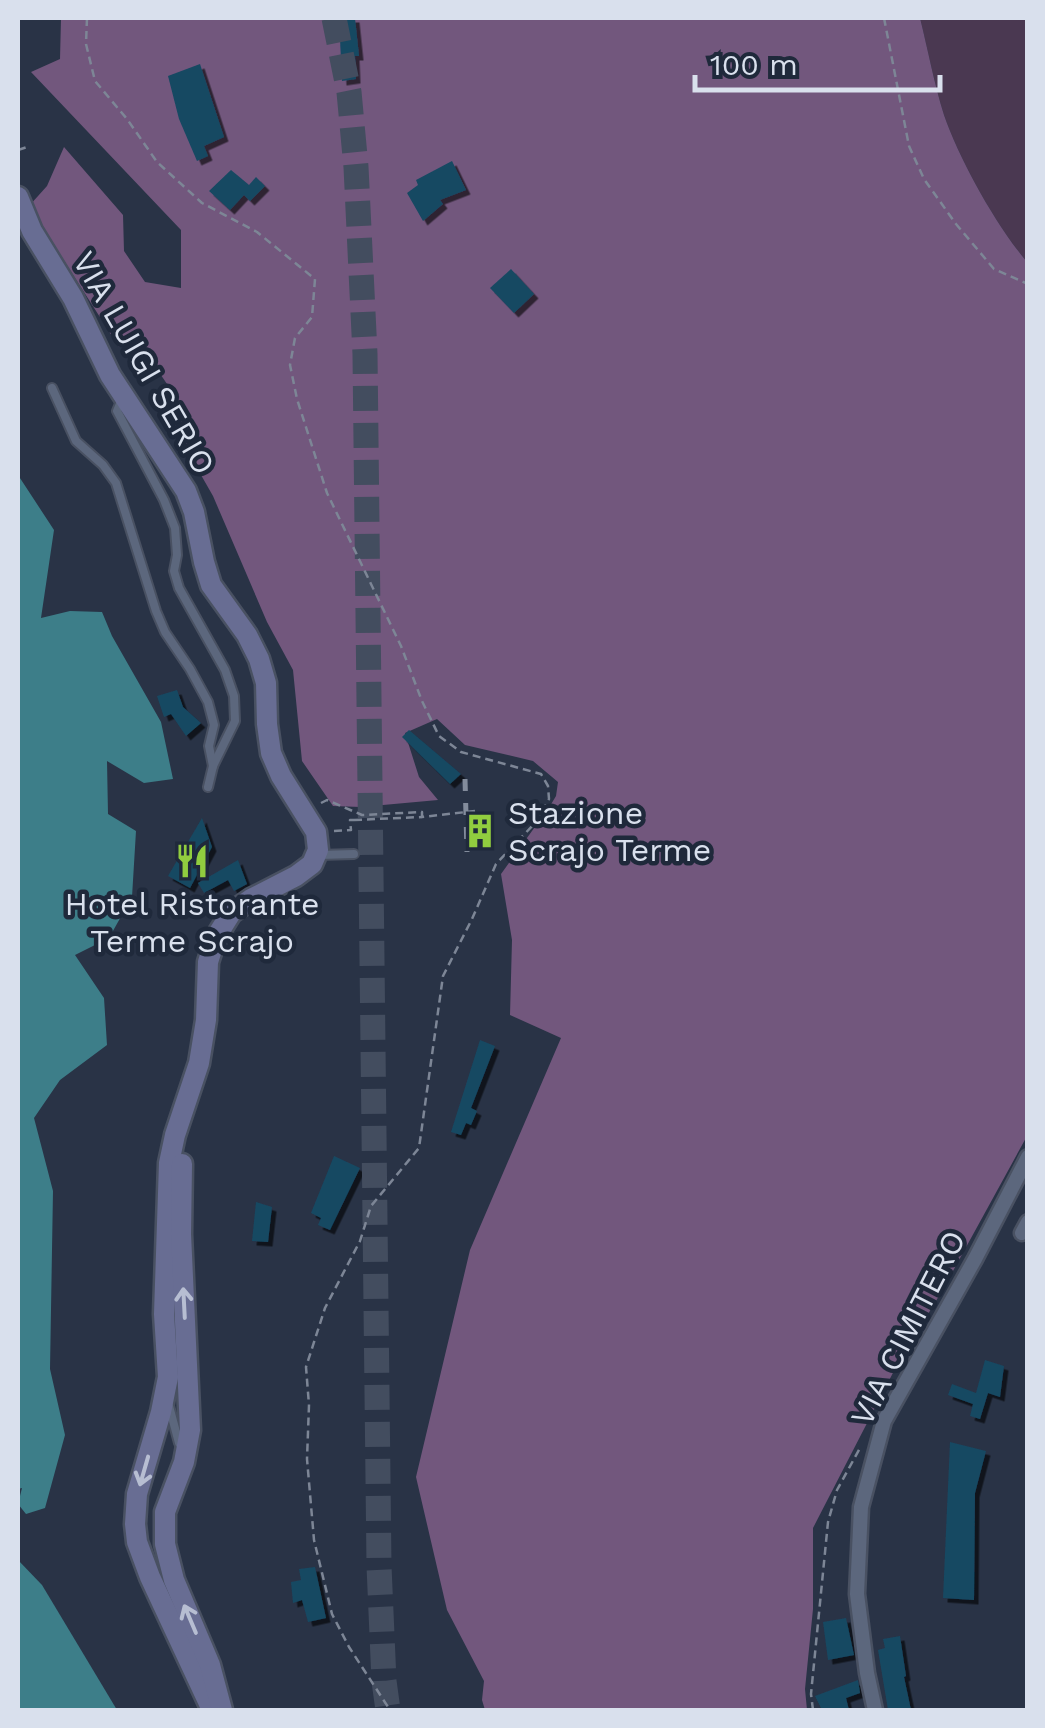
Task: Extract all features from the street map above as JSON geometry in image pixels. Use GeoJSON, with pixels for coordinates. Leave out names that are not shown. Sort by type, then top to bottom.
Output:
{"type":"FeatureCollection","features":[{"type":"Feature","properties":{"kind":"main road","name":"VIA LUIGI SERIO"},"geometry":{"type":"LineString","coordinates":[[18,198],[110,375],[186,490],[211,585],[260,659],[266,683],[271,752],[280,776],[316,832],[315,856]]}},
{"type":"Feature","properties":{"kind":"main road"},"geometry":{"type":"LineString","coordinates":[[212,1710],[150,1577],[134,1524],[137,1494],[168,1377],[164,1314],[169,1163],[199,1063],[206,1020],[208,962],[216,937],[231,913],[296,876],[312,864],[315,856]]}},
{"type":"Feature","properties":{"kind":"main road"},"geometry":{"type":"LineString","coordinates":[[186,1102],[181,1234],[190,1430],[184,1462],[165,1512],[164,1531],[174,1580],[210,1665],[223,1710]]}},
{"type":"Feature","properties":{"kind":"street","name":"VIA CIMITERO"},"geometry":{"type":"LineString","coordinates":[[875,1710],[857,1594],[861,1507],[884,1421],[1028,1157]]}},
{"type":"Feature","properties":{"kind":"lane"},"geometry":{"type":"LineString","coordinates":[[52,388],[76,441],[116,483],[156,612],[208,702],[214,725],[208,746],[213,766]]}},
{"type":"Feature","properties":{"kind":"lane"},"geometry":{"type":"LineString","coordinates":[[123,395],[117,410],[175,528],[174,570],[179,588],[225,670],[234,696],[235,721],[213,766],[208,787]]}},
{"type":"Feature","properties":{"kind":"lane"},"geometry":{"type":"LineString","coordinates":[[315,856],[354,854]]}},
{"type":"Feature","properties":{"kind":"lane"},"geometry":{"type":"LineString","coordinates":[[168,1377],[169,1404],[179,1443]]}},
{"type":"Feature","properties":{"kind":"path"},"geometry":{"type":"LineString","coordinates":[[86,18],[86,44],[95,82],[157,162],[202,203],[257,232],[314,279],[312,317],[295,338],[290,365],[296,399],[327,493],[394,631],[439,736],[462,752],[541,774],[548,786],[549,799],[537,821],[496,864],[443,976],[419,1148],[371,1206],[360,1242],[325,1308],[306,1367],[314,1540],[332,1614],[390,1710]]}},
{"type":"Feature","properties":{"kind":"path"},"geometry":{"type":"LineString","coordinates":[[884,18],[909,146],[924,179],[994,269],[1028,284]]}},
{"type":"Feature","properties":{"kind":"path"},"geometry":{"type":"LineString","coordinates":[[18,150],[26,147]]}},
{"type":"Feature","properties":{"kind":"path"},"geometry":{"type":"LineString","coordinates":[[316,806],[327,800],[362,815],[422,812],[422,817]]}},
{"type":"Feature","properties":{"kind":"path"},"geometry":{"type":"LineString","coordinates":[[354,820],[475,811]]}},
{"type":"Feature","properties":{"kind":"shaded area"},"geometry":{"type":"Polygon","coordinates":[[[61,18],[920,18],[951,133],[991,211],[1027,262],[1027,1136],[897,1365],[813,1528],[807,1710],[485,1710],[484,1681],[447,1610],[416,1477],[470,1250],[561,1038],[510,1015],[512,940],[501,874],[550,806],[558,782],[533,761],[465,745],[437,719],[405,733],[419,777],[438,800],[333,806],[302,761],[293,670],[267,622],[213,496],[169,419],[167,384],[138,341],[119,347],[29,206],[47,186],[64,147],[123,215],[124,251],[145,282],[181,288],[181,230],[31,72],[60,59],[61,18]]]}},
{"type":"Feature","properties":{"kind":"shaded area"},"geometry":{"type":"Polygon","coordinates":[[[920,18],[1027,18],[1027,262],[991,211],[951,133],[920,18]]]}},
{"type":"Feature","properties":{"kind":"shaded area"},"geometry":{"type":"Polygon","coordinates":[[[18,475],[54,530],[41,618],[70,611],[102,612],[161,722],[173,779],[144,783],[107,761],[108,814],[136,831],[132,897],[109,938],[75,955],[104,998],[107,1045],[60,1080],[34,1118],[53,1191],[50,1369],[65,1435],[45,1508],[26,1514],[18,1504],[22,1488],[18,1489],[18,475]]]}},
{"type":"Feature","properties":{"kind":"shaded area"},"geometry":{"type":"Polygon","coordinates":[[[18,1560],[42,1585],[117,1710],[18,1710],[18,1560]]]}},
{"type":"Feature","properties":{"kind":"building"},"geometry":{"type":"Polygon","coordinates":[[[339,18],[355,18],[359,56],[355,56],[356,79],[342,81],[339,18]]]}},
{"type":"Feature","properties":{"kind":"building"},"geometry":{"type":"Polygon","coordinates":[[[200,64],[224,137],[204,146],[208,156],[197,161],[179,119],[168,76],[200,64]]]}},
{"type":"Feature","properties":{"kind":"building"},"geometry":{"type":"Polygon","coordinates":[[[452,161],[466,190],[440,200],[443,204],[423,221],[407,193],[418,185],[416,180],[452,161]]]}},
{"type":"Feature","properties":{"kind":"building"},"geometry":{"type":"Polygon","coordinates":[[[231,170],[249,185],[256,177],[265,186],[250,201],[244,195],[230,210],[209,191],[231,170]]]}},
{"type":"Feature","properties":{"kind":"building"},"geometry":{"type":"Polygon","coordinates":[[[511,269],[534,294],[514,313],[490,288],[511,269]]]}},
{"type":"Feature","properties":{"kind":"building"},"geometry":{"type":"Polygon","coordinates":[[[177,690],[183,707],[201,723],[186,736],[171,714],[164,717],[157,696],[177,690]]]}},
{"type":"Feature","properties":{"kind":"building"},"geometry":{"type":"Polygon","coordinates":[[[409,730],[461,774],[450,784],[402,737],[409,730]]]}},
{"type":"Feature","properties":{"kind":"building"},"geometry":{"type":"Polygon","coordinates":[[[202,818],[212,847],[190,888],[168,876],[202,818]]]}},
{"type":"Feature","properties":{"kind":"building"},"geometry":{"type":"Polygon","coordinates":[[[238,860],[247,884],[234,891],[228,880],[204,893],[198,883],[238,860]]]}},
{"type":"Feature","properties":{"kind":"building"},"geometry":{"type":"Polygon","coordinates":[[[480,1040],[495,1046],[471,1108],[477,1111],[461,1135],[451,1132],[480,1040]]]}},
{"type":"Feature","properties":{"kind":"building"},"geometry":{"type":"Polygon","coordinates":[[[334,1156],[360,1168],[330,1230],[318,1225],[321,1218],[311,1213],[334,1156]]]}},
{"type":"Feature","properties":{"kind":"building"},"geometry":{"type":"Polygon","coordinates":[[[256,1202],[272,1207],[268,1242],[252,1241],[256,1202]]]}},
{"type":"Feature","properties":{"kind":"building"},"geometry":{"type":"Polygon","coordinates":[[[985,1360],[1004,1366],[1000,1397],[988,1393],[980,1419],[970,1416],[973,1404],[948,1395],[952,1384],[976,1393],[985,1360]]]}},
{"type":"Feature","properties":{"kind":"building"},"geometry":{"type":"Polygon","coordinates":[[[950,1442],[986,1451],[975,1493],[974,1600],[943,1598],[950,1442]]]}},
{"type":"Feature","properties":{"kind":"building"},"geometry":{"type":"Polygon","coordinates":[[[315,1567],[326,1618],[308,1622],[302,1600],[293,1603],[291,1582],[301,1580],[299,1569],[315,1567]]]}},
{"type":"Feature","properties":{"kind":"building"},"geometry":{"type":"Polygon","coordinates":[[[846,1618],[854,1655],[828,1660],[823,1622],[846,1618]]]}},
{"type":"Feature","properties":{"kind":"building"},"geometry":{"type":"Polygon","coordinates":[[[900,1636],[911,1710],[888,1710],[878,1650],[885,1648],[883,1639],[900,1636]]]}},
{"type":"Feature","properties":{"kind":"building"},"geometry":{"type":"Polygon","coordinates":[[[858,1680],[860,1693],[846,1698],[849,1710],[822,1710],[815,1696],[858,1680]]]}},
{"type":"Feature","properties":{"kind":"tunnel"},"geometry":{"type":"LineString","coordinates":[[334,18],[349,92],[356,167],[365,354],[379,1566],[388,1710]]}},
{"type":"Feature","properties":{"kind":"railway"},"geometry":{"type":"LineString","coordinates":[[465,779],[467,852]]}},
{"type":"Feature","properties":{"kind":"place","name":"Stazione Scrajo Terme"},"geometry":{"type":"Point","coordinates":[480,831]}},
{"type":"Feature","properties":{"kind":"place","name":"Hotel Ristorante Terme Scrajo"},"geometry":{"type":"Point","coordinates":[192,861]}}]}
